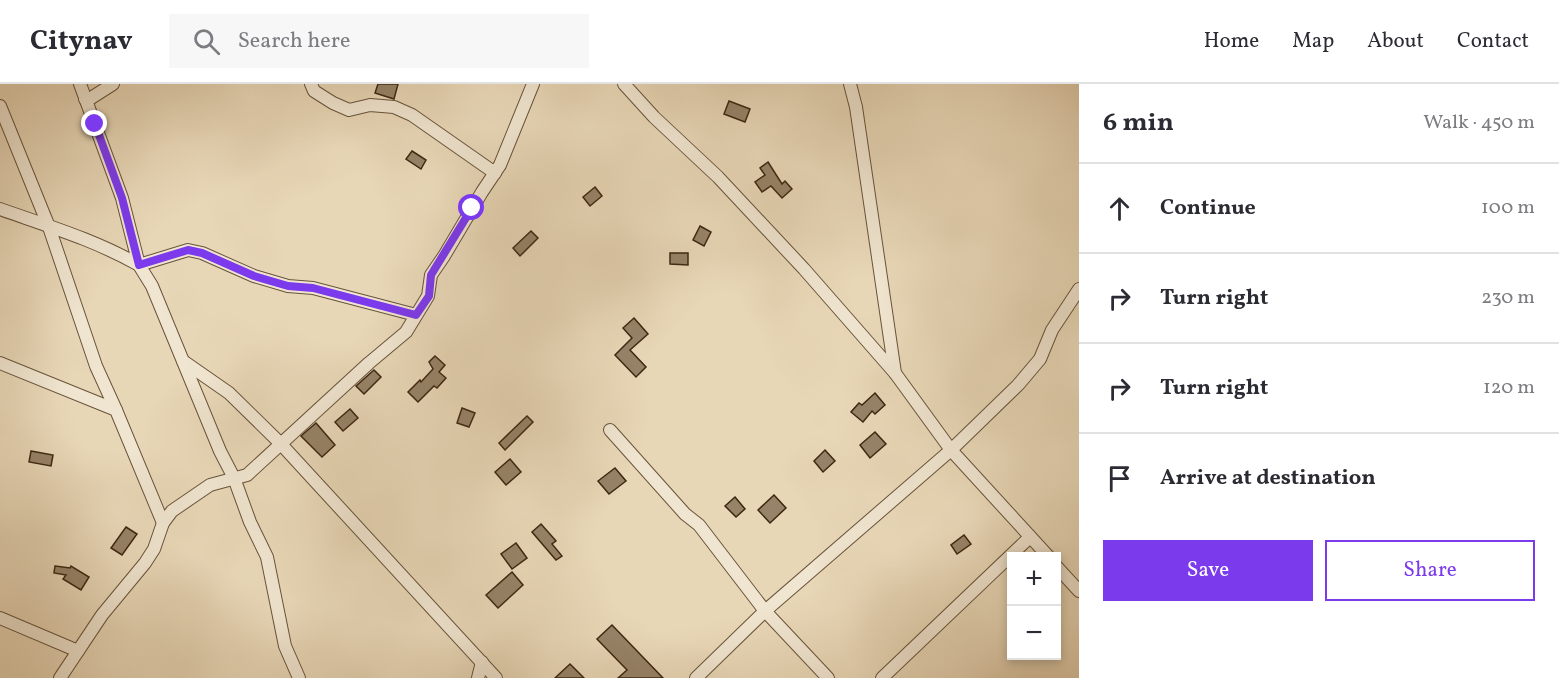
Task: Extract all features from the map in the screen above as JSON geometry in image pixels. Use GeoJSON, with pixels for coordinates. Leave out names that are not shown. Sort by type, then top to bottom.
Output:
{"type":"FeatureCollection","features":[{"type":"Feature","properties":{"kind":"street"},"geometry":{"type":"LineString","coordinates":[[80,84],[122,198],[139,265],[152,286],[219,451],[234,478],[250,522],[267,557],[287,652],[299,678]]}},
{"type":"Feature","properties":{"kind":"street"},"geometry":{"type":"LineString","coordinates":[[86,99],[113,84]]}},
{"type":"Feature","properties":{"kind":"street"},"geometry":{"type":"LineString","coordinates":[[311,84],[314,91],[349,110],[370,105],[394,108],[412,115],[495,173]]}},
{"type":"Feature","properties":{"kind":"street"},"geometry":{"type":"LineString","coordinates":[[60,678],[102,615],[154,549],[162,524],[172,511],[210,485],[247,475],[406,332],[429,296],[431,275],[500,165],[533,84]]}},
{"type":"Feature","properties":{"kind":"street"},"geometry":{"type":"LineString","coordinates":[[624,84],[654,117],[718,177],[804,269],[895,373],[951,450],[1044,552]]}},
{"type":"Feature","properties":{"kind":"street"},"geometry":{"type":"LineString","coordinates":[[850,84],[856,107],[895,373]]}},
{"type":"Feature","properties":{"kind":"street"},"geometry":{"type":"LineString","coordinates":[[0,106],[49,227],[96,366],[162,524]]}},
{"type":"Feature","properties":{"kind":"street"},"geometry":{"type":"LineString","coordinates":[[0,209],[72,233],[109,248],[139,265],[188,250],[202,253],[254,276],[288,286],[313,288],[416,315]]}},
{"type":"Feature","properties":{"kind":"street"},"geometry":{"type":"LineString","coordinates":[[696,678],[765,611],[951,450],[1032,371],[1060,315],[1079,289]]}},
{"type":"Feature","properties":{"kind":"street"},"geometry":{"type":"LineString","coordinates":[[183,361],[229,393],[280,443],[496,678]]}},
{"type":"Feature","properties":{"kind":"street"},"geometry":{"type":"LineString","coordinates":[[0,363],[116,410]]}},
{"type":"Feature","properties":{"kind":"street"},"geometry":{"type":"LineString","coordinates":[[610,430],[685,514],[699,525],[765,611],[828,678]]}},
{"type":"Feature","properties":{"kind":"street"},"geometry":{"type":"LineString","coordinates":[[882,678],[1030,537]]}},
{"type":"Feature","properties":{"kind":"street"},"geometry":{"type":"LineString","coordinates":[[1061,571],[1079,591]]}},
{"type":"Feature","properties":{"kind":"street"},"geometry":{"type":"LineString","coordinates":[[0,618],[78,651]]}},
{"type":"Feature","properties":{"kind":"street"},"geometry":{"type":"LineString","coordinates":[[478,678],[482,662]]}},
{"type":"Feature","properties":{"kind":"building"},"geometry":{"type":"Polygon","coordinates":[[[378,84],[398,84],[394,99],[375,93],[378,84]]]}},
{"type":"Feature","properties":{"kind":"building"},"geometry":{"type":"Polygon","coordinates":[[[729,101],[750,109],[745,122],[724,114],[729,101]]]}},
{"type":"Feature","properties":{"kind":"building"},"geometry":{"type":"Polygon","coordinates":[[[412,151],[426,160],[421,169],[406,159],[412,151]]]}},
{"type":"Feature","properties":{"kind":"building"},"geometry":{"type":"Polygon","coordinates":[[[768,162],[782,184],[785,181],[792,189],[782,198],[771,186],[762,192],[755,182],[765,175],[760,168],[768,162]]]}},
{"type":"Feature","properties":{"kind":"building"},"geometry":{"type":"Polygon","coordinates":[[[595,187],[602,196],[590,206],[583,197],[595,187]]]}},
{"type":"Feature","properties":{"kind":"building"},"geometry":{"type":"Polygon","coordinates":[[[700,226],[711,232],[704,246],[693,240],[700,226]]]}},
{"type":"Feature","properties":{"kind":"building"},"geometry":{"type":"Polygon","coordinates":[[[531,231],[538,238],[520,256],[513,248],[531,231]]]}},
{"type":"Feature","properties":{"kind":"building"},"geometry":{"type":"Polygon","coordinates":[[[670,253],[688,253],[688,265],[670,264],[670,253]]]}},
{"type":"Feature","properties":{"kind":"building"},"geometry":{"type":"Polygon","coordinates":[[[634,318],[648,334],[630,350],[646,367],[636,377],[615,355],[632,338],[623,328],[634,318]]]}},
{"type":"Feature","properties":{"kind":"building"},"geometry":{"type":"Polygon","coordinates":[[[435,356],[445,365],[439,372],[446,378],[418,402],[408,392],[433,369],[429,362],[435,356]]]}},
{"type":"Feature","properties":{"kind":"building"},"geometry":{"type":"Polygon","coordinates":[[[374,370],[381,377],[364,394],[356,386],[374,370]]]}},
{"type":"Feature","properties":{"kind":"building"},"geometry":{"type":"Polygon","coordinates":[[[875,393],[885,405],[875,414],[872,411],[863,422],[851,412],[859,403],[862,405],[875,393]]]}},
{"type":"Feature","properties":{"kind":"building"},"geometry":{"type":"Polygon","coordinates":[[[462,408],[475,413],[469,427],[457,423],[462,408]]]}},
{"type":"Feature","properties":{"kind":"building"},"geometry":{"type":"Polygon","coordinates":[[[350,409],[358,418],[343,431],[335,422],[350,409]]]}},
{"type":"Feature","properties":{"kind":"building"},"geometry":{"type":"Polygon","coordinates":[[[527,416],[533,422],[505,450],[499,443],[527,416]]]}},
{"type":"Feature","properties":{"kind":"building"},"geometry":{"type":"Polygon","coordinates":[[[316,423],[335,445],[322,457],[301,436],[316,423]]]}},
{"type":"Feature","properties":{"kind":"building"},"geometry":{"type":"Polygon","coordinates":[[[875,432],[886,444],[870,458],[860,445],[875,432]]]}},
{"type":"Feature","properties":{"kind":"building"},"geometry":{"type":"Polygon","coordinates":[[[825,450],[835,461],[823,472],[814,461],[825,450]]]}},
{"type":"Feature","properties":{"kind":"building"},"geometry":{"type":"Polygon","coordinates":[[[31,451],[53,455],[51,466],[29,462],[31,451]]]}},
{"type":"Feature","properties":{"kind":"building"},"geometry":{"type":"Polygon","coordinates":[[[510,459],[521,472],[506,485],[495,472],[510,459]]]}},
{"type":"Feature","properties":{"kind":"building"},"geometry":{"type":"Polygon","coordinates":[[[615,468],[626,481],[609,494],[598,481],[615,468]]]}},
{"type":"Feature","properties":{"kind":"building"},"geometry":{"type":"Polygon","coordinates":[[[774,495],[786,508],[770,523],[758,510],[774,495]]]}},
{"type":"Feature","properties":{"kind":"building"},"geometry":{"type":"Polygon","coordinates":[[[735,497],[745,509],[736,517],[725,506],[735,497]]]}},
{"type":"Feature","properties":{"kind":"building"},"geometry":{"type":"Polygon","coordinates":[[[541,524],[556,541],[552,544],[562,556],[556,560],[532,532],[541,524]]]}},
{"type":"Feature","properties":{"kind":"building"},"geometry":{"type":"Polygon","coordinates":[[[126,527],[137,534],[122,555],[111,548],[126,527]]]}},
{"type":"Feature","properties":{"kind":"building"},"geometry":{"type":"Polygon","coordinates":[[[964,535],[971,544],[957,554],[951,545],[964,535]]]}},
{"type":"Feature","properties":{"kind":"building"},"geometry":{"type":"Polygon","coordinates":[[[516,543],[527,558],[512,569],[501,554],[516,543]]]}},
{"type":"Feature","properties":{"kind":"building"},"geometry":{"type":"Polygon","coordinates":[[[55,566],[70,568],[71,566],[89,577],[81,590],[63,579],[66,575],[54,573],[55,566]]]}},
{"type":"Feature","properties":{"kind":"building"},"geometry":{"type":"Polygon","coordinates":[[[512,572],[523,585],[498,608],[486,595],[512,572]]]}},
{"type":"Feature","properties":{"kind":"building"},"geometry":{"type":"Polygon","coordinates":[[[612,625],[663,678],[618,678],[627,670],[597,639],[612,625]]]}},
{"type":"Feature","properties":{"kind":"building"},"geometry":{"type":"Polygon","coordinates":[[[570,664],[584,678],[555,678],[570,664]]]}},
{"type":"Feature","properties":{"kind":"route"},"geometry":{"type":"LineString","coordinates":[[95,124],[122,198],[139,265],[188,250],[202,253],[254,276],[288,286],[313,288],[416,315],[429,296],[431,275],[472,208]]}}]}
